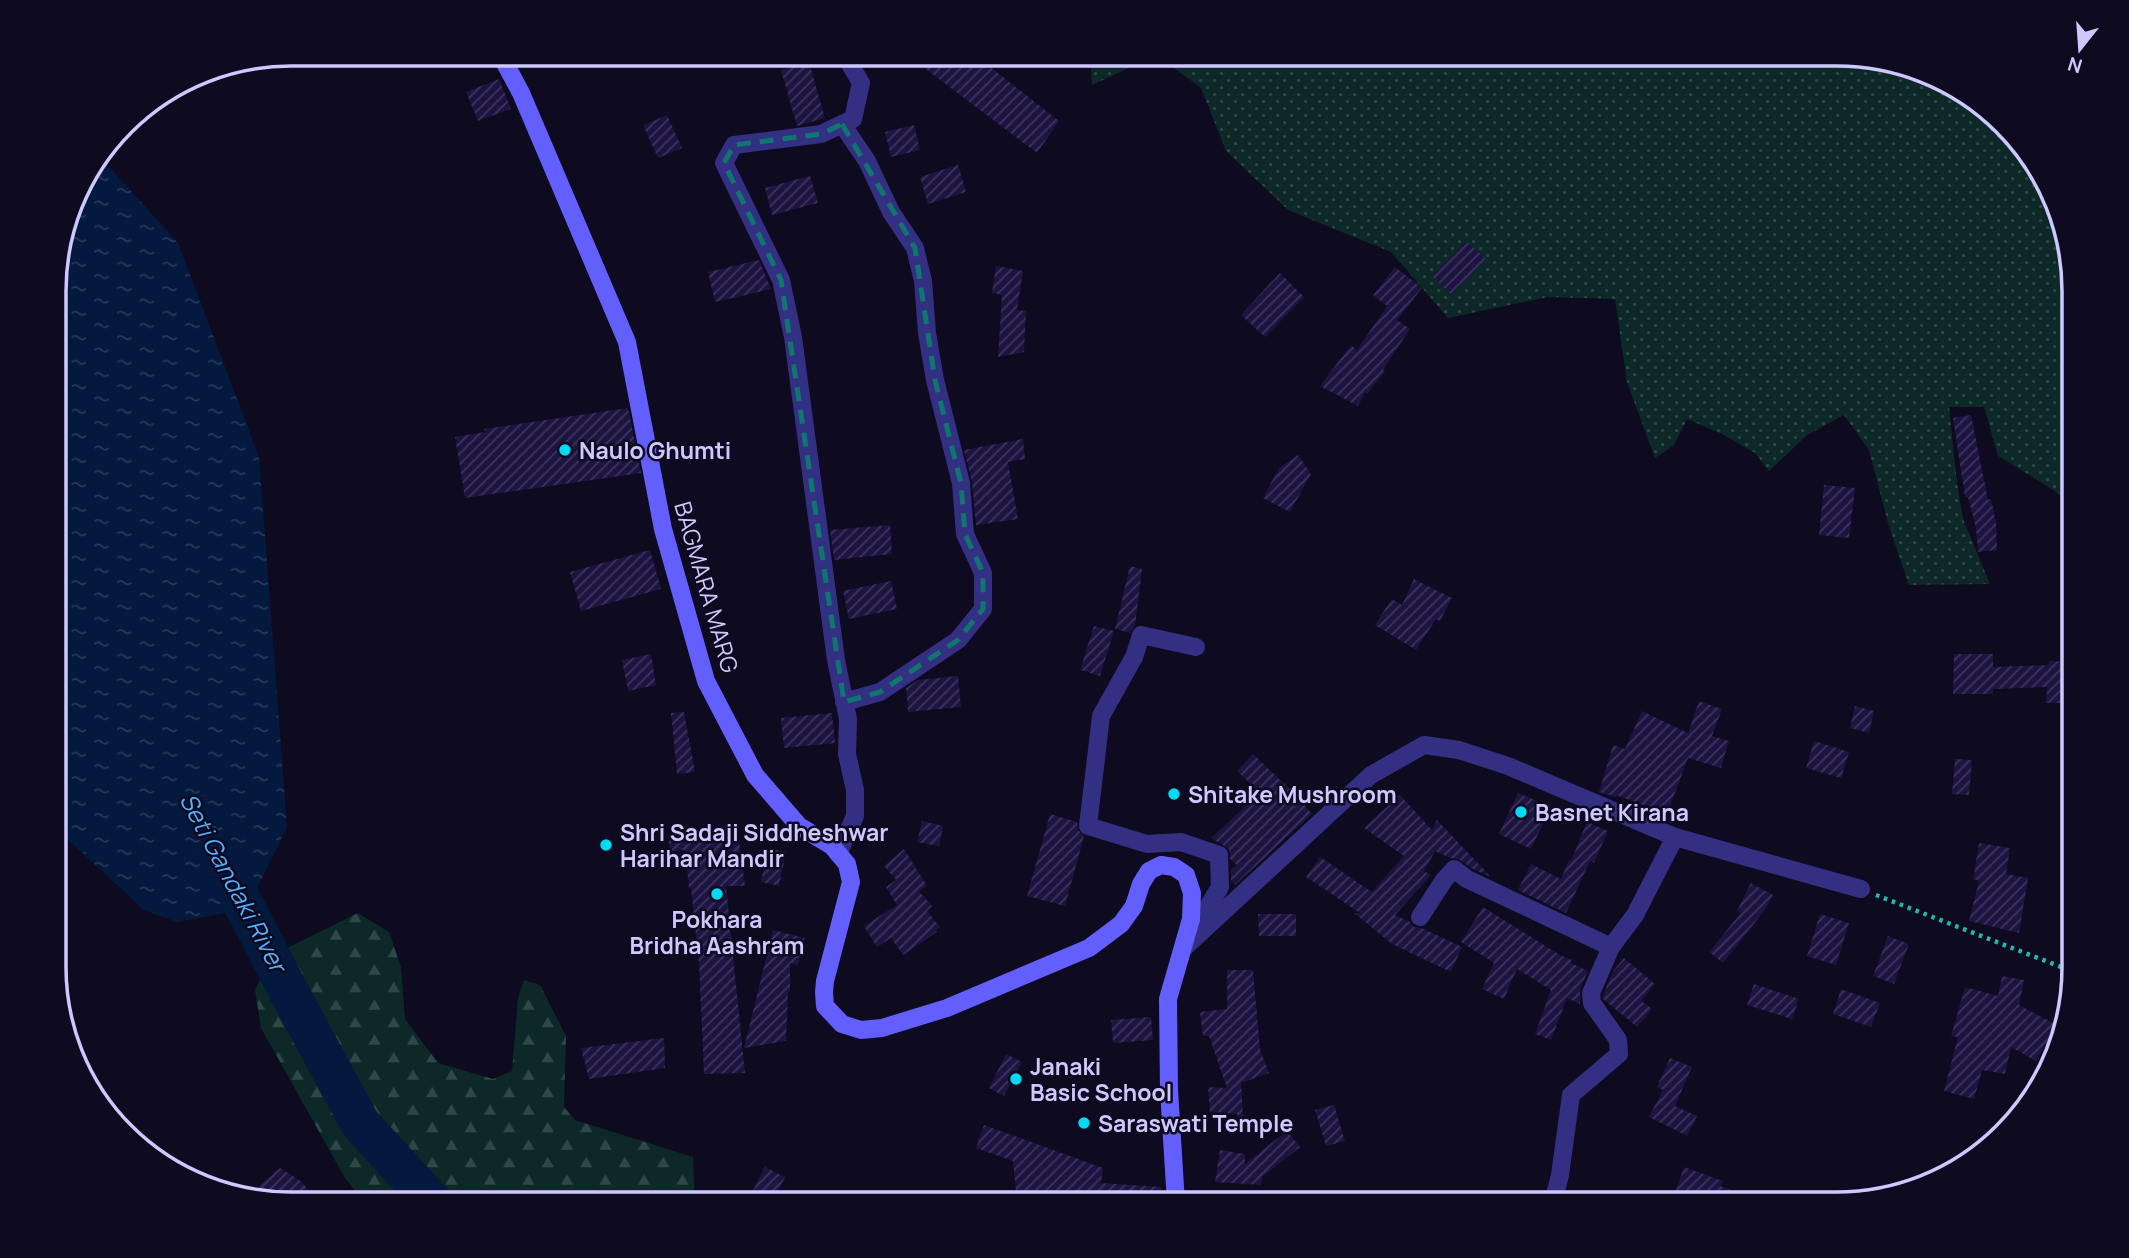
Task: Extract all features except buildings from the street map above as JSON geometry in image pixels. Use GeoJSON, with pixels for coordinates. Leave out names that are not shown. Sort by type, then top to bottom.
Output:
{"type":"FeatureCollection","features":[{"type":"Feature","properties":{"kind":"main road","name":"BAGMARA MARG"},"geometry":{"type":"LineString","coordinates":[[506,66],[521,93],[627,342],[663,529],[706,681],[755,775],[799,826],[832,846],[838,853]]}},
{"type":"Feature","properties":{"kind":"main road"},"geometry":{"type":"LineString","coordinates":[[838,853],[847,864],[851,882],[825,981],[825,1006],[842,1024],[861,1030],[882,1028],[947,1008],[1089,948],[1121,923],[1134,906],[1149,870],[1161,865],[1174,867],[1186,875],[1192,893],[1191,919],[1168,999],[1169,1090],[1176,1191]]}},
{"type":"Feature","properties":{"kind":"street"},"geometry":{"type":"LineString","coordinates":[[838,853],[855,816],[855,790],[847,754],[848,719],[836,660],[793,337],[781,280],[724,163],[734,145],[821,134],[853,119],[861,83],[851,66]]}},
{"type":"Feature","properties":{"kind":"street"},"geometry":{"type":"LineString","coordinates":[[842,124],[867,160],[891,212],[915,248],[923,281],[927,333],[935,380],[961,483],[965,534],[983,573],[983,609],[958,640],[880,692],[844,702]]}},
{"type":"Feature","properties":{"kind":"street"},"geometry":{"type":"LineString","coordinates":[[1184,948],[1220,887],[1219,855],[1181,842],[1147,844],[1087,827],[1101,716],[1134,657],[1141,635],[1196,647]]}},
{"type":"Feature","properties":{"kind":"street"},"geometry":{"type":"LineString","coordinates":[[1184,948],[1371,775],[1424,745],[1459,750],[1508,766],[1675,837],[1861,889]]}},
{"type":"Feature","properties":{"kind":"street"},"geometry":{"type":"LineString","coordinates":[[1556,1191],[1572,1095],[1619,1054],[1618,1040],[1592,1003],[1591,993],[1611,947],[1636,915],[1675,837]]}},
{"type":"Feature","properties":{"kind":"street"},"geometry":{"type":"LineString","coordinates":[[1420,918],[1454,869],[1467,879],[1611,947]]}},
{"type":"Feature","properties":{"kind":"path"},"geometry":{"type":"LineString","coordinates":[[1861,889],[2062,967]]}},
{"type":"Feature","properties":{"kind":"highlighted area"},"geometry":{"type":"Polygon","coordinates":[[[842,124],[915,248],[935,380],[961,483],[965,534],[983,573],[983,609],[958,640],[880,692],[844,702],[781,280],[724,163],[734,145],[821,134],[842,124]]]}},
{"type":"Feature","properties":{"kind":"green space"},"geometry":{"type":"Polygon","coordinates":[[[1091,66],[1133,66],[1092,85],[1091,66]]]}},
{"type":"Feature","properties":{"kind":"green space"},"geometry":{"type":"Polygon","coordinates":[[[1172,66],[1838,66],[1896,74],[1924,84],[1950,97],[1997,132],[2025,166],[2051,219],[2062,277],[2062,497],[1998,456],[1984,407],[1949,407],[1963,519],[1990,584],[1909,585],[1888,523],[1869,450],[1844,415],[1807,435],[1769,471],[1755,453],[1722,434],[1687,419],[1674,445],[1655,458],[1627,382],[1615,299],[1548,297],[1448,318],[1391,252],[1288,210],[1226,151],[1201,88],[1172,66]]]}},
{"type":"Feature","properties":{"kind":"green space"},"geometry":{"type":"Polygon","coordinates":[[[358,913],[389,932],[401,967],[405,1019],[438,1063],[493,1079],[512,1071],[518,998],[524,980],[540,985],[566,1036],[564,1107],[575,1120],[693,1157],[694,1192],[356,1192],[345,1178],[261,1028],[255,990],[271,956],[358,913]]]}},
{"type":"Feature","properties":{"kind":"water"},"geometry":{"type":"Polygon","coordinates":[[[106,163],[178,243],[259,457],[287,827],[247,909],[177,922],[144,910],[66,838],[66,292],[68,262],[78,219],[106,163]]]}},
{"type":"Feature","properties":{"kind":"waterway","name":"Seti Gandaki River"},"geometry":{"type":"LineString","coordinates":[[221,861],[360,1123],[423,1192]]}},
{"type":"Feature","properties":{"kind":"place","name":"Naulo Ghumti"},"geometry":{"type":"Point","coordinates":[565,450]}},
{"type":"Feature","properties":{"kind":"place","name":"Shitake Mushroom"},"geometry":{"type":"Point","coordinates":[1174,794]}},
{"type":"Feature","properties":{"kind":"place","name":"Basnet Kirana"},"geometry":{"type":"Point","coordinates":[1521,812]}},
{"type":"Feature","properties":{"kind":"place","name":"Shri Sadaji Siddheshwar Harihar Mandir"},"geometry":{"type":"Point","coordinates":[606,845]}},
{"type":"Feature","properties":{"kind":"place","name":"Pokhara Bridha Aashram"},"geometry":{"type":"Point","coordinates":[717,894]}},
{"type":"Feature","properties":{"kind":"place","name":"Janaki Basic School"},"geometry":{"type":"Point","coordinates":[1016,1079]}},
{"type":"Feature","properties":{"kind":"place","name":"Saraswati Temple"},"geometry":{"type":"Point","coordinates":[1084,1123]}}]}
